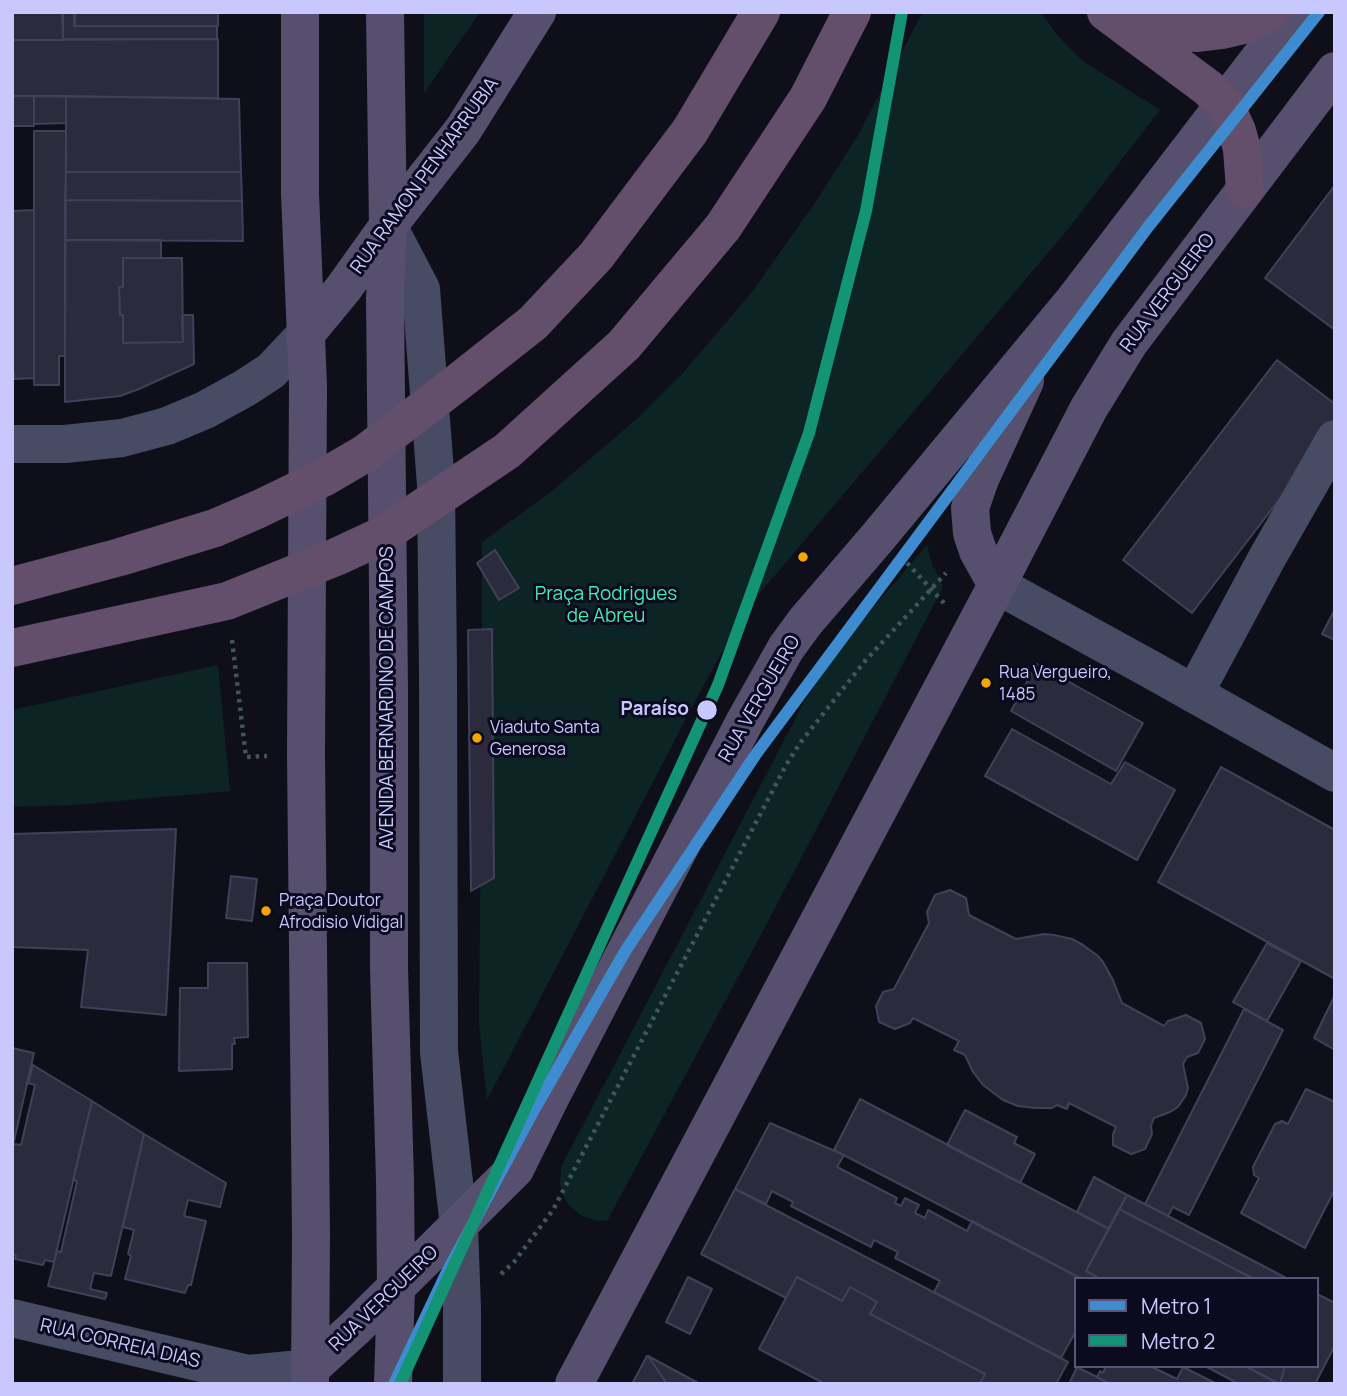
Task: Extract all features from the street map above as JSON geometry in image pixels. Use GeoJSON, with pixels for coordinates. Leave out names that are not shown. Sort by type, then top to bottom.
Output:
{"type":"FeatureCollection","features":[{"type":"Feature","properties":{"kind":"highway"},"geometry":{"type":"LineString","coordinates":[[12,586],[120,558],[215,527],[259,509],[323,478],[364,454],[457,383],[533,323],[596,256],[690,131],[761,12]]}},
{"type":"Feature","properties":{"kind":"highway"},"geometry":{"type":"LineString","coordinates":[[12,648],[227,601],[337,557],[379,537],[507,451],[624,345],[723,227],[808,98],[852,12]]}},
{"type":"Feature","properties":{"kind":"highway"},"geometry":{"type":"LineString","coordinates":[[1111,16],[1161,31],[1198,33],[1242,25],[1270,12]]}},
{"type":"Feature","properties":{"kind":"highway"},"geometry":{"type":"LineString","coordinates":[[1111,16],[1208,88],[1225,105],[1242,149],[1245,189]]}},
{"type":"Feature","properties":{"kind":"main road"},"geometry":{"type":"LineString","coordinates":[[300,12],[300,194],[307,385],[306,755],[310,1376]]}},
{"type":"Feature","properties":{"kind":"main road","name":"AVENIDA BERNARDINO DE CAMPOS"},"geometry":{"type":"LineString","coordinates":[[385,12],[388,226],[385,298],[389,969],[396,1287],[393,1384]]}},
{"type":"Feature","properties":{"kind":"main road","name":"RUA RAMON PENHARRUBIA"},"geometry":{"type":"LineString","coordinates":[[305,335],[463,130],[537,12]]}},
{"type":"Feature","properties":{"kind":"main road","name":"RUA VERGUEIRO"},"geometry":{"type":"LineString","coordinates":[[310,1376],[514,1169],[745,720],[786,648],[1047,334],[1295,12]]}},
{"type":"Feature","properties":{"kind":"main road","name":"RUA VERGUEIRO"},"geometry":{"type":"LineString","coordinates":[[574,1384],[1089,408],[1129,343],[1335,71]]}},
{"type":"Feature","properties":{"kind":"main road"},"geometry":{"type":"LineString","coordinates":[[997,585],[978,551],[972,533],[970,508],[980,479],[1047,334]]}},
{"type":"Feature","properties":{"kind":"street"},"geometry":{"type":"LineString","coordinates":[[388,226],[421,289],[436,485],[439,1052],[459,1226],[462,1384]]}},
{"type":"Feature","properties":{"kind":"street"},"geometry":{"type":"LineString","coordinates":[[12,444],[65,444],[122,438],[167,426],[205,410],[271,371],[305,335]]}},
{"type":"Feature","properties":{"kind":"street"},"geometry":{"type":"LineString","coordinates":[[1194,694],[1335,439]]}},
{"type":"Feature","properties":{"kind":"street"},"geometry":{"type":"LineString","coordinates":[[997,585],[1335,773]]}},
{"type":"Feature","properties":{"kind":"street","name":"RUA CORREIA DIAS"},"geometry":{"type":"LineString","coordinates":[[12,1318],[248,1374],[310,1376]]}},
{"type":"Feature","properties":{"kind":"path"},"geometry":{"type":"LineString","coordinates":[[899,554],[947,606]]}},
{"type":"Feature","properties":{"kind":"path"},"geometry":{"type":"LineString","coordinates":[[498,1276],[514,1262],[553,1210],[800,743],[865,661],[952,567]]}},
{"type":"Feature","properties":{"kind":"path"},"geometry":{"type":"LineString","coordinates":[[227,601],[246,757],[306,755]]}},
{"type":"Feature","properties":{"kind":"green space"},"geometry":{"type":"Polygon","coordinates":[[[424,12],[480,12],[424,93],[424,12]]]}},
{"type":"Feature","properties":{"kind":"green space","name":"Praça Rodrigues de Abreu"},"geometry":{"type":"Polygon","coordinates":[[[923,12],[1041,12],[1058,36],[1084,62],[1160,110],[1068,229],[759,594],[738,623],[487,1100],[479,1023],[482,542],[551,492],[639,417],[682,374],[752,292],[813,206],[857,137],[923,12]]]}},
{"type":"Feature","properties":{"kind":"green space"},"geometry":{"type":"Polygon","coordinates":[[[927,545],[942,589],[607,1221],[597,1221],[580,1215],[565,1199],[560,1184],[561,1167],[802,706],[837,650],[927,545]]]}},
{"type":"Feature","properties":{"kind":"green space"},"geometry":{"type":"Polygon","coordinates":[[[218,665],[230,791],[72,805],[12,807],[12,710],[218,665]]]}},
{"type":"Feature","properties":{"kind":"building"},"geometry":{"type":"Polygon","coordinates":[[[12,12],[62,12],[63,40],[12,40],[12,12]]]}},
{"type":"Feature","properties":{"kind":"building"},"geometry":{"type":"Polygon","coordinates":[[[63,12],[74,12],[74,26],[217,26],[217,39],[63,39],[63,12]]]}},
{"type":"Feature","properties":{"kind":"building"},"geometry":{"type":"Polygon","coordinates":[[[75,12],[218,12],[218,26],[75,26],[75,12]]]}},
{"type":"Feature","properties":{"kind":"building"},"geometry":{"type":"Polygon","coordinates":[[[218,39],[218,98],[12,96],[12,40],[218,39]]]}},
{"type":"Feature","properties":{"kind":"building"},"geometry":{"type":"Polygon","coordinates":[[[12,96],[34,96],[34,126],[12,126],[12,96]]]}},
{"type":"Feature","properties":{"kind":"building"},"geometry":{"type":"Polygon","coordinates":[[[34,96],[66,96],[66,123],[34,124],[34,96]]]}},
{"type":"Feature","properties":{"kind":"building"},"geometry":{"type":"Polygon","coordinates":[[[66,96],[239,99],[241,172],[66,172],[66,96]]]}},
{"type":"Feature","properties":{"kind":"building"},"geometry":{"type":"Polygon","coordinates":[[[34,131],[66,131],[65,356],[59,356],[59,385],[34,385],[34,131]]]}},
{"type":"Feature","properties":{"kind":"building"},"geometry":{"type":"Polygon","coordinates":[[[66,172],[241,172],[242,201],[65,200],[66,172]]]}},
{"type":"Feature","properties":{"kind":"building"},"geometry":{"type":"Polygon","coordinates":[[[1335,185],[1335,330],[1265,278],[1335,185]]]}},
{"type":"Feature","properties":{"kind":"building"},"geometry":{"type":"Polygon","coordinates":[[[65,200],[242,201],[243,241],[65,240],[65,200]]]}},
{"type":"Feature","properties":{"kind":"building"},"geometry":{"type":"Polygon","coordinates":[[[12,205],[13,211],[34,210],[34,378],[14,379],[12,373],[12,205]]]}},
{"type":"Feature","properties":{"kind":"building"},"geometry":{"type":"Polygon","coordinates":[[[65,240],[161,240],[161,258],[123,258],[123,287],[119,287],[123,343],[183,342],[182,315],[193,315],[194,364],[120,396],[65,402],[65,240]]]}},
{"type":"Feature","properties":{"kind":"building"},"geometry":{"type":"Polygon","coordinates":[[[123,258],[182,258],[183,342],[123,343],[119,287],[123,287],[123,258]]]}},
{"type":"Feature","properties":{"kind":"building"},"geometry":{"type":"Polygon","coordinates":[[[1277,360],[1335,404],[1335,427],[1192,613],[1123,560],[1277,360]]]}},
{"type":"Feature","properties":{"kind":"building"},"geometry":{"type":"Polygon","coordinates":[[[495,550],[519,588],[499,600],[477,563],[495,550]]]}},
{"type":"Feature","properties":{"kind":"building"},"geometry":{"type":"Polygon","coordinates":[[[1335,609],[1335,640],[1322,634],[1335,609]]]}},
{"type":"Feature","properties":{"kind":"building"},"geometry":{"type":"Polygon","coordinates":[[[492,629],[494,878],[471,891],[468,630],[492,629]]]}},
{"type":"Feature","properties":{"kind":"building"},"geometry":{"type":"Polygon","coordinates":[[[1037,664],[1143,723],[1116,771],[1011,711],[1037,664]]]}},
{"type":"Feature","properties":{"kind":"building"},"geometry":{"type":"Polygon","coordinates":[[[1012,729],[1111,784],[1125,762],[1175,790],[1137,860],[985,776],[1012,729]]]}},
{"type":"Feature","properties":{"kind":"building"},"geometry":{"type":"Polygon","coordinates":[[[1221,767],[1335,830],[1335,979],[1158,882],[1221,767]]]}},
{"type":"Feature","properties":{"kind":"building"},"geometry":{"type":"Polygon","coordinates":[[[176,829],[166,1015],[81,1007],[88,950],[12,947],[12,834],[176,829]]]}},
{"type":"Feature","properties":{"kind":"building"},"geometry":{"type":"Polygon","coordinates":[[[231,876],[257,879],[252,921],[226,918],[231,876]]]}},
{"type":"Feature","properties":{"kind":"building"},"geometry":{"type":"Polygon","coordinates":[[[950,890],[966,898],[969,915],[1016,939],[1044,934],[1072,939],[1083,945],[1103,962],[1122,1003],[1164,1026],[1168,1021],[1186,1015],[1201,1023],[1205,1039],[1198,1053],[1187,1057],[1183,1064],[1188,1088],[1186,1095],[1178,1107],[1154,1118],[1152,1134],[1145,1149],[1131,1154],[1113,1145],[1116,1127],[1069,1103],[1067,1109],[1057,1105],[1052,1108],[1034,1108],[1003,1100],[983,1085],[965,1055],[954,1050],[959,1041],[913,1018],[910,1023],[895,1029],[879,1022],[876,1006],[883,992],[894,989],[929,923],[927,912],[935,895],[950,890]]]}},
{"type":"Feature","properties":{"kind":"building"},"geometry":{"type":"Polygon","coordinates":[[[1267,943],[1301,961],[1267,1021],[1233,1002],[1267,943]]]}},
{"type":"Feature","properties":{"kind":"building"},"geometry":{"type":"Polygon","coordinates":[[[208,963],[247,963],[248,1037],[234,1038],[232,1069],[179,1071],[180,988],[208,988],[208,963]]]}},
{"type":"Feature","properties":{"kind":"building"},"geometry":{"type":"Polygon","coordinates":[[[1335,997],[1335,1050],[1314,1038],[1335,997]]]}},
{"type":"Feature","properties":{"kind":"building"},"geometry":{"type":"Polygon","coordinates":[[[1244,1009],[1283,1030],[1189,1215],[1173,1207],[1168,1216],[1145,1204],[1244,1009]]]}},
{"type":"Feature","properties":{"kind":"building"},"geometry":{"type":"Polygon","coordinates":[[[12,1048],[34,1053],[12,1150],[12,1048]]]}},
{"type":"Feature","properties":{"kind":"building"},"geometry":{"type":"Polygon","coordinates":[[[33,1065],[92,1101],[54,1262],[45,1260],[43,1265],[15,1259],[16,1255],[12,1254],[12,1150],[14,1144],[21,1145],[35,1085],[28,1083],[33,1065]]]}},
{"type":"Feature","properties":{"kind":"building"},"geometry":{"type":"Polygon","coordinates":[[[1306,1089],[1335,1102],[1335,1189],[1305,1248],[1241,1213],[1259,1178],[1254,1175],[1253,1167],[1275,1124],[1282,1121],[1288,1124],[1306,1089]]]}},
{"type":"Feature","properties":{"kind":"building"},"geometry":{"type":"Polygon","coordinates":[[[860,1099],[1109,1229],[1086,1271],[1097,1277],[1078,1277],[834,1150],[860,1099]]]}},
{"type":"Feature","properties":{"kind":"building"},"geometry":{"type":"Polygon","coordinates":[[[92,1101],[144,1134],[111,1276],[94,1273],[90,1289],[107,1293],[105,1299],[48,1286],[57,1251],[61,1252],[77,1181],[73,1180],[92,1101]]]}},
{"type":"Feature","properties":{"kind":"building"},"geometry":{"type":"Polygon","coordinates":[[[965,1110],[1017,1137],[1014,1143],[1035,1154],[1020,1183],[947,1145],[965,1110]]]}},
{"type":"Feature","properties":{"kind":"building"},"geometry":{"type":"Polygon","coordinates":[[[770,1123],[844,1155],[837,1167],[897,1198],[895,1203],[901,1206],[905,1198],[919,1205],[915,1213],[925,1218],[928,1210],[967,1231],[972,1221],[1078,1277],[1074,1277],[1074,1335],[1061,1358],[934,1292],[940,1281],[895,1258],[898,1252],[874,1240],[871,1247],[791,1206],[793,1202],[772,1191],[766,1204],[735,1189],[770,1123]]]}},
{"type":"Feature","properties":{"kind":"building"},"geometry":{"type":"Polygon","coordinates":[[[144,1134],[226,1183],[220,1207],[188,1200],[184,1216],[206,1221],[191,1285],[188,1285],[185,1293],[125,1279],[134,1230],[123,1227],[144,1134]]]}},
{"type":"Feature","properties":{"kind":"building"},"geometry":{"type":"Polygon","coordinates":[[[1094,1177],[1127,1195],[1109,1229],[1077,1212],[1094,1177]]]}},
{"type":"Feature","properties":{"kind":"building"},"geometry":{"type":"Polygon","coordinates":[[[735,1189],[1068,1362],[1056,1384],[980,1384],[985,1374],[870,1314],[877,1302],[850,1287],[842,1301],[797,1277],[786,1298],[701,1254],[735,1189]]]}},
{"type":"Feature","properties":{"kind":"building"},"geometry":{"type":"Polygon","coordinates":[[[1127,1195],[1284,1277],[1250,1277],[1119,1209],[1127,1195]]]}},
{"type":"Feature","properties":{"kind":"building"},"geometry":{"type":"Polygon","coordinates":[[[1119,1209],[1250,1277],[1097,1277],[1086,1271],[1119,1209]]]}},
{"type":"Feature","properties":{"kind":"building"},"geometry":{"type":"Polygon","coordinates":[[[688,1277],[712,1289],[690,1334],[666,1322],[688,1277]]]}},
{"type":"Feature","properties":{"kind":"building"},"geometry":{"type":"Polygon","coordinates":[[[797,1277],[842,1301],[850,1287],[877,1302],[870,1314],[985,1374],[980,1384],[825,1384],[759,1349],[797,1277]]]}},
{"type":"Feature","properties":{"kind":"building"},"geometry":{"type":"Polygon","coordinates":[[[1319,1295],[1335,1303],[1335,1345],[1315,1384],[1280,1384],[1284,1368],[1319,1368],[1319,1295]]]}},
{"type":"Feature","properties":{"kind":"building"},"geometry":{"type":"Polygon","coordinates":[[[648,1356],[667,1384],[632,1384],[648,1356]]]}},
{"type":"Feature","properties":{"kind":"building"},"geometry":{"type":"Polygon","coordinates":[[[648,1356],[700,1384],[667,1384],[648,1356]]]}},
{"type":"Feature","properties":{"kind":"building"},"geometry":{"type":"Polygon","coordinates":[[[1079,1368],[1110,1384],[1069,1384],[1079,1368]]]}},
{"type":"Feature","properties":{"kind":"building"},"geometry":{"type":"Polygon","coordinates":[[[1105,1368],[1154,1368],[1177,1379],[1185,1368],[1217,1384],[1110,1384],[1097,1377],[1100,1371],[1103,1373],[1105,1368]]]}},
{"type":"Feature","properties":{"kind":"building"},"geometry":{"type":"Polygon","coordinates":[[[1209,1368],[1249,1368],[1279,1384],[1239,1384],[1209,1368]]]}},
{"type":"Feature","properties":{"kind":"building"},"geometry":{"type":"Polygon","coordinates":[[[1249,1368],[1284,1368],[1280,1384],[1249,1368]]]}},
{"type":"Feature","properties":{"kind":"metro line","name":"2"},"geometry":{"type":"LineString","coordinates":[[400,1384],[718,685],[809,433],[866,211],[902,12]]}},
{"type":"Feature","properties":{"kind":"metro line","name":"1"},"geometry":{"type":"LineString","coordinates":[[394,1384],[446,1274],[535,1108],[626,950],[756,754],[1148,227],[1319,12]]}},
{"type":"Feature","properties":{"kind":"place","name":"Rua Vergueiro, 1485"},"geometry":{"type":"Point","coordinates":[986,683]}},
{"type":"Feature","properties":{"kind":"place","name":"Paraíso"},"geometry":{"type":"Point","coordinates":[707,710]}},
{"type":"Feature","properties":{"kind":"place","name":"Viaduto Santa Generosa"},"geometry":{"type":"Point","coordinates":[477,738]}},
{"type":"Feature","properties":{"kind":"place","name":"Praça Doutor Afrodisio Vidigal"},"geometry":{"type":"Point","coordinates":[266,911]}}]}
